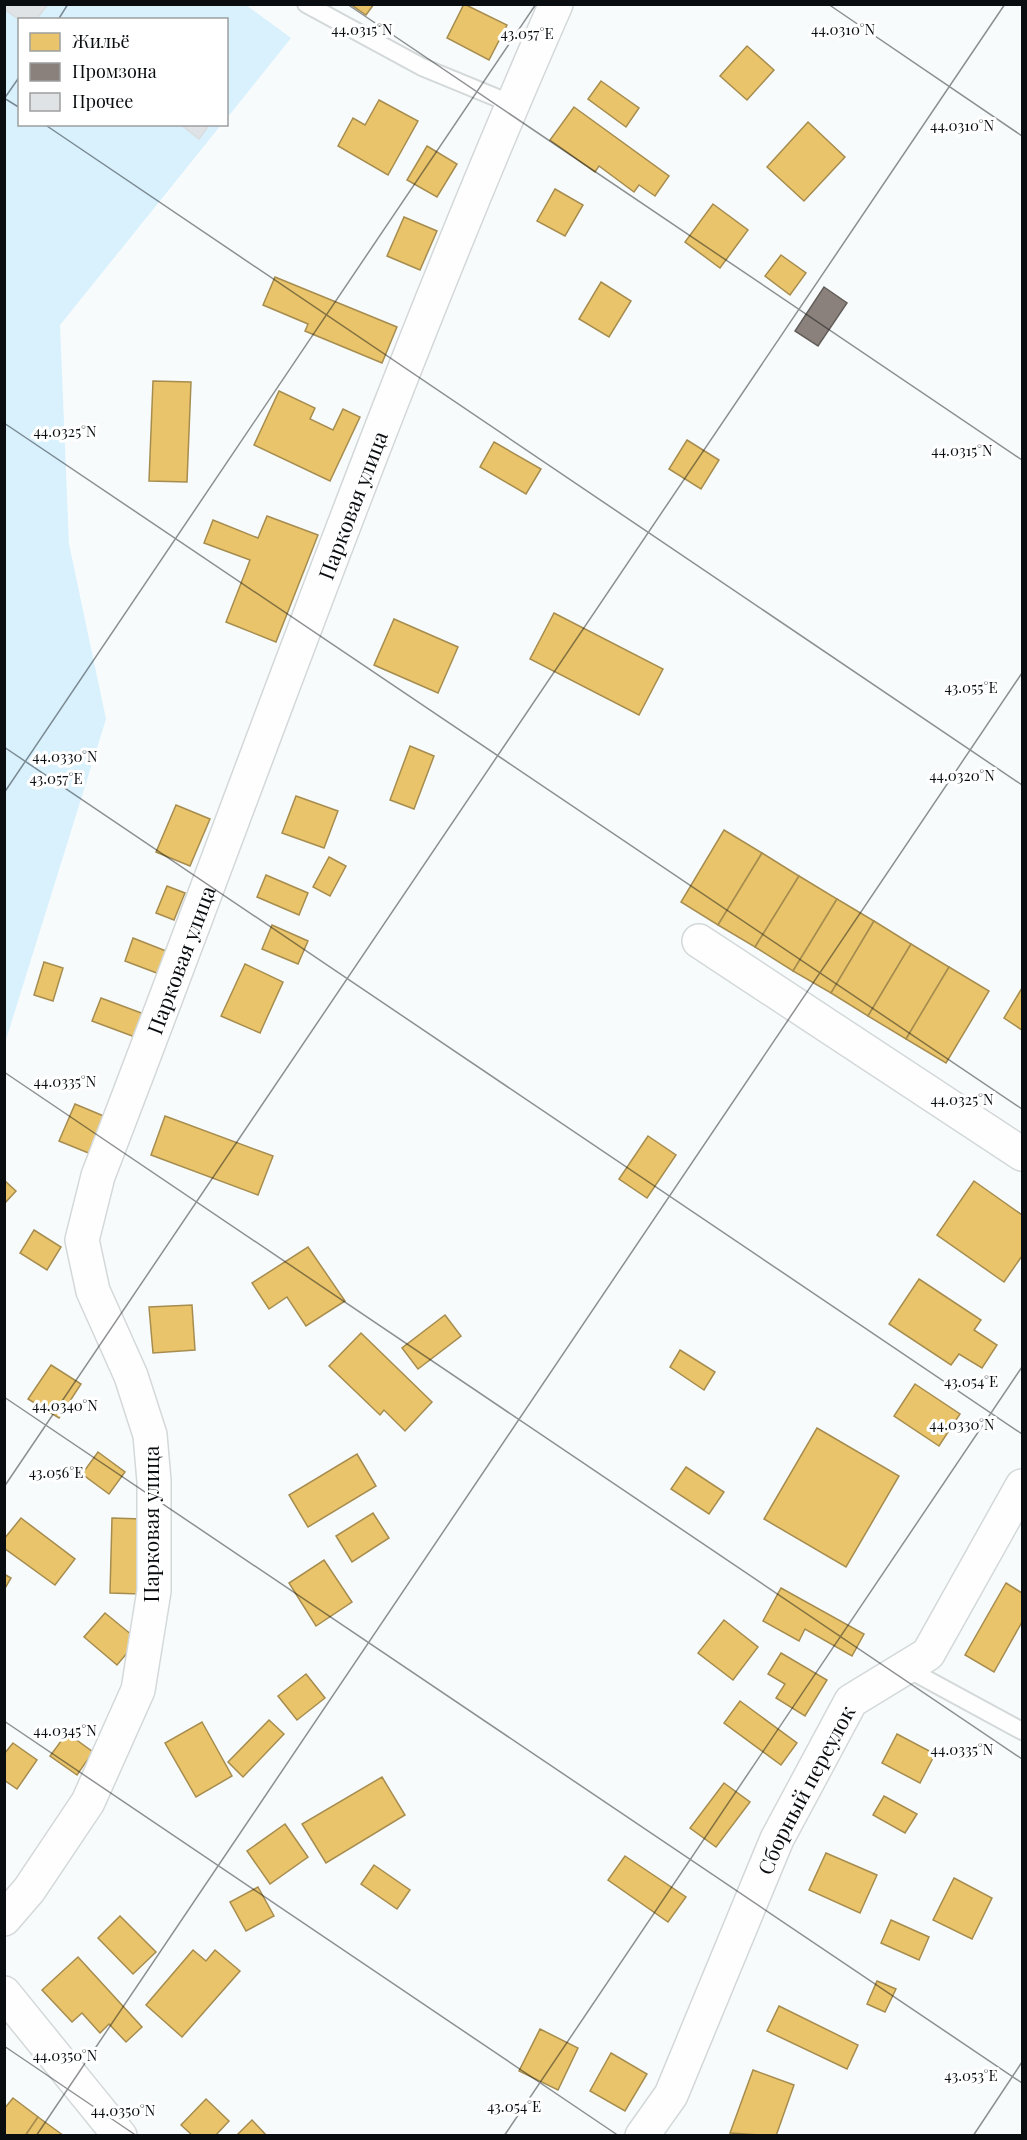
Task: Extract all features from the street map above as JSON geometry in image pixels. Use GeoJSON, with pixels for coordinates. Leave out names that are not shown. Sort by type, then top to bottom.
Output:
{"type":"FeatureCollection","features":[{"type":"Feature","properties":{"kind":"street","name":"Парковая улица"},"geometry":{"type":"LineString","coordinates":[[4,1919],[29,1890],[88,1802],[138,1690],[154,1591],[154,1481],[150,1435],[131,1376],[93,1291],[82,1240],[98,1176],[365,473],[512,104],[556,4]]}},
{"type":"Feature","properties":{"kind":"street"},"geometry":{"type":"LineString","coordinates":[[699,941],[1023,1154]]}},
{"type":"Feature","properties":{"kind":"street","name":"Сборный переулок"},"geometry":{"type":"LineString","coordinates":[[642,2136],[671,2095],[777,1839],[851,1701],[928,1654],[1023,1486]]}},
{"type":"Feature","properties":{"kind":"street"},"geometry":{"type":"LineString","coordinates":[[4,1993],[102,2128]]}},
{"type":"Feature","properties":{"kind":"lane"},"geometry":{"type":"LineString","coordinates":[[306,4],[422,67],[512,104]]}},
{"type":"Feature","properties":{"kind":"lane"},"geometry":{"type":"LineString","coordinates":[[906,1668],[1023,1731]]}},
{"type":"Feature","properties":{"kind":"shaded area"},"geometry":{"type":"Polygon","coordinates":[[[5,5],[246,5],[291,38],[228,117],[228,18],[18,18],[18,126],[220,126],[60,325],[69,544],[106,719],[5,1043],[5,5]]]}},
{"type":"Feature","properties":{"kind":"building: Жильё"},"geometry":{"type":"Polygon","coordinates":[[[350,4],[374,4],[366,15],[350,4]]]}},
{"type":"Feature","properties":{"kind":"building: Жильё"},"geometry":{"type":"Polygon","coordinates":[[[464,4],[507,25],[489,60],[447,38],[464,4]]]}},
{"type":"Feature","properties":{"kind":"building: Жильё"},"geometry":{"type":"Polygon","coordinates":[[[747,46],[774,70],[747,100],[720,76],[747,46]]]}},
{"type":"Feature","properties":{"kind":"building: Жильё"},"geometry":{"type":"Polygon","coordinates":[[[601,81],[639,108],[626,127],[588,99],[601,81]]]}},
{"type":"Feature","properties":{"kind":"building: Жильё"},"geometry":{"type":"Polygon","coordinates":[[[379,100],[418,121],[388,175],[338,146],[353,118],[365,125],[379,100]]]}},
{"type":"Feature","properties":{"kind":"building: Жильё"},"geometry":{"type":"Polygon","coordinates":[[[574,107],[669,176],[655,196],[639,185],[634,192],[599,166],[595,172],[550,140],[574,107]]]}},
{"type":"Feature","properties":{"kind":"building: Жильё"},"geometry":{"type":"Polygon","coordinates":[[[808,122],[845,157],[804,201],[767,167],[808,122]]]}},
{"type":"Feature","properties":{"kind":"building: Жильё"},"geometry":{"type":"Polygon","coordinates":[[[427,146],[457,164],[437,197],[407,180],[427,146]]]}},
{"type":"Feature","properties":{"kind":"building: Жильё"},"geometry":{"type":"Polygon","coordinates":[[[555,189],[583,205],[565,236],[537,221],[555,189]]]}},
{"type":"Feature","properties":{"kind":"building: Жильё"},"geometry":{"type":"Polygon","coordinates":[[[713,204],[748,230],[720,268],[685,242],[713,204]]]}},
{"type":"Feature","properties":{"kind":"building: Жильё"},"geometry":{"type":"Polygon","coordinates":[[[404,217],[437,231],[420,270],[387,256],[404,217]]]}},
{"type":"Feature","properties":{"kind":"building: Жильё"},"geometry":{"type":"Polygon","coordinates":[[[781,255],[806,273],[790,295],[765,276],[781,255]]]}},
{"type":"Feature","properties":{"kind":"building: Жильё"},"geometry":{"type":"Polygon","coordinates":[[[275,277],[397,327],[382,363],[305,331],[308,324],[263,305],[275,277]]]}},
{"type":"Feature","properties":{"kind":"building: Жильё"},"geometry":{"type":"Polygon","coordinates":[[[601,282],[631,301],[609,337],[579,319],[601,282]]]}},
{"type":"Feature","properties":{"kind":"building: Жильё"},"geometry":{"type":"Polygon","coordinates":[[[153,381],[191,382],[187,482],[149,481],[153,381]]]}},
{"type":"Feature","properties":{"kind":"building: Жильё"},"geometry":{"type":"Polygon","coordinates":[[[279,391],[315,408],[310,419],[333,430],[343,409],[360,417],[330,481],[254,445],[279,391]]]}},
{"type":"Feature","properties":{"kind":"building: Жильё"},"geometry":{"type":"Polygon","coordinates":[[[687,440],[719,460],[701,489],[669,469],[687,440]]]}},
{"type":"Feature","properties":{"kind":"building: Жильё"},"geometry":{"type":"Polygon","coordinates":[[[494,442],[541,469],[526,494],[480,467],[494,442]]]}},
{"type":"Feature","properties":{"kind":"building: Жильё"},"geometry":{"type":"Polygon","coordinates":[[[267,516],[318,535],[276,642],[226,622],[250,560],[204,543],[213,520],[258,538],[267,516]]]}},
{"type":"Feature","properties":{"kind":"building: Жильё"},"geometry":{"type":"Polygon","coordinates":[[[554,613],[663,669],[639,715],[530,659],[554,613]]]}},
{"type":"Feature","properties":{"kind":"building: Жильё"},"geometry":{"type":"Polygon","coordinates":[[[394,619],[458,647],[438,693],[374,665],[394,619]]]}},
{"type":"Feature","properties":{"kind":"building: Жильё"},"geometry":{"type":"Polygon","coordinates":[[[410,746],[434,756],[414,809],[390,800],[410,746]]]}},
{"type":"Feature","properties":{"kind":"building: Жильё"},"geometry":{"type":"Polygon","coordinates":[[[296,796],[338,811],[324,848],[282,833],[296,796]]]}},
{"type":"Feature","properties":{"kind":"building: Жильё"},"geometry":{"type":"Polygon","coordinates":[[[176,805],[210,819],[190,866],[156,852],[176,805]]]}},
{"type":"Feature","properties":{"kind":"building: Жильё"},"geometry":{"type":"Polygon","coordinates":[[[724,830],[762,853],[718,925],[681,902],[724,830]]]}},
{"type":"Feature","properties":{"kind":"building: Жильё"},"geometry":{"type":"Polygon","coordinates":[[[762,853],[799,876],[755,947],[718,925],[762,853]]]}},
{"type":"Feature","properties":{"kind":"building: Жильё"},"geometry":{"type":"Polygon","coordinates":[[[329,857],[346,866],[330,896],[313,887],[329,857]]]}},
{"type":"Feature","properties":{"kind":"building: Жильё"},"geometry":{"type":"Polygon","coordinates":[[[266,875],[308,893],[299,915],[257,897],[266,875]]]}},
{"type":"Feature","properties":{"kind":"building: Жильё"},"geometry":{"type":"Polygon","coordinates":[[[799,876],[837,899],[793,971],[755,947],[799,876]]]}},
{"type":"Feature","properties":{"kind":"building: Жильё"},"geometry":{"type":"Polygon","coordinates":[[[167,886],[185,893],[174,920],[156,913],[167,886]]]}},
{"type":"Feature","properties":{"kind":"building: Жильё"},"geometry":{"type":"Polygon","coordinates":[[[837,899],[874,921],[831,993],[793,971],[837,899]]]}},
{"type":"Feature","properties":{"kind":"building: Жильё"},"geometry":{"type":"Polygon","coordinates":[[[874,921],[911,944],[868,1016],[831,993],[874,921]]]}},
{"type":"Feature","properties":{"kind":"building: Жильё"},"geometry":{"type":"Polygon","coordinates":[[[272,925],[308,941],[298,964],[262,949],[272,925]]]}},
{"type":"Feature","properties":{"kind":"building: Жильё"},"geometry":{"type":"Polygon","coordinates":[[[133,938],[171,953],[162,975],[125,961],[133,938]]]}},
{"type":"Feature","properties":{"kind":"building: Жильё"},"geometry":{"type":"Polygon","coordinates":[[[911,944],[949,967],[906,1039],[868,1016],[911,944]]]}},
{"type":"Feature","properties":{"kind":"building: Жильё"},"geometry":{"type":"Polygon","coordinates":[[[44,962],[63,968],[53,1001],[34,995],[44,962]]]}},
{"type":"Feature","properties":{"kind":"building: Жильё"},"geometry":{"type":"Polygon","coordinates":[[[245,964],[283,982],[260,1033],[221,1016],[245,964]]]}},
{"type":"Feature","properties":{"kind":"building: Жильё"},"geometry":{"type":"Polygon","coordinates":[[[949,967],[989,991],[946,1063],[906,1039],[949,967]]]}},
{"type":"Feature","properties":{"kind":"building: Жильё"},"geometry":{"type":"Polygon","coordinates":[[[1022,988],[1022,1030],[1004,1018],[1022,988]]]}},
{"type":"Feature","properties":{"kind":"building: Жильё"},"geometry":{"type":"Polygon","coordinates":[[[101,998],[144,1014],[135,1037],[92,1021],[101,998]]]}},
{"type":"Feature","properties":{"kind":"building: Жильё"},"geometry":{"type":"Polygon","coordinates":[[[75,1104],[106,1117],[91,1154],[59,1141],[75,1104]]]}},
{"type":"Feature","properties":{"kind":"building: Жильё"},"geometry":{"type":"Polygon","coordinates":[[[165,1116],[273,1156],[258,1195],[151,1155],[165,1116]]]}},
{"type":"Feature","properties":{"kind":"building: Жильё"},"geometry":{"type":"Polygon","coordinates":[[[648,1136],[676,1155],[647,1198],[619,1179],[648,1136]]]}},
{"type":"Feature","properties":{"kind":"building: Жильё"},"geometry":{"type":"Polygon","coordinates":[[[4,1180],[16,1191],[4,1204],[4,1180]]]}},
{"type":"Feature","properties":{"kind":"building: Жильё"},"geometry":{"type":"Polygon","coordinates":[[[974,1181],[1022,1215],[1022,1256],[1004,1282],[937,1235],[974,1181]]]}},
{"type":"Feature","properties":{"kind":"building: Жильё"},"geometry":{"type":"Polygon","coordinates":[[[34,1230],[61,1247],[47,1270],[20,1253],[34,1230]]]}},
{"type":"Feature","properties":{"kind":"building: Жильё"},"geometry":{"type":"Polygon","coordinates":[[[308,1247],[345,1301],[306,1326],[287,1297],[269,1309],[252,1283],[308,1247]]]}},
{"type":"Feature","properties":{"kind":"building: Жильё"},"geometry":{"type":"Polygon","coordinates":[[[919,1279],[981,1320],[974,1330],[997,1345],[982,1368],[959,1354],[951,1365],[889,1324],[919,1279]]]}},
{"type":"Feature","properties":{"kind":"building: Жильё"},"geometry":{"type":"Polygon","coordinates":[[[192,1305],[195,1350],[153,1353],[149,1307],[192,1305]]]}},
{"type":"Feature","properties":{"kind":"building: Жильё"},"geometry":{"type":"Polygon","coordinates":[[[445,1315],[461,1336],[418,1369],[402,1348],[445,1315]]]}},
{"type":"Feature","properties":{"kind":"building: Жильё"},"geometry":{"type":"Polygon","coordinates":[[[361,1333],[432,1402],[405,1431],[384,1410],[380,1415],[329,1366],[361,1333]]]}},
{"type":"Feature","properties":{"kind":"building: Жильё"},"geometry":{"type":"Polygon","coordinates":[[[680,1350],[715,1372],[704,1390],[670,1367],[680,1350]]]}},
{"type":"Feature","properties":{"kind":"building: Жильё"},"geometry":{"type":"Polygon","coordinates":[[[51,1365],[81,1384],[59,1418],[28,1399],[51,1365]]]}},
{"type":"Feature","properties":{"kind":"building: Жильё"},"geometry":{"type":"Polygon","coordinates":[[[915,1384],[960,1414],[939,1446],[894,1416],[915,1384]]]}},
{"type":"Feature","properties":{"kind":"building: Жильё"},"geometry":{"type":"Polygon","coordinates":[[[817,1428],[899,1476],[846,1567],[764,1519],[817,1428]]]}},
{"type":"Feature","properties":{"kind":"building: Жильё"},"geometry":{"type":"Polygon","coordinates":[[[98,1452],[125,1472],[109,1494],[82,1474],[98,1452]]]}},
{"type":"Feature","properties":{"kind":"building: Жильё"},"geometry":{"type":"Polygon","coordinates":[[[357,1454],[376,1486],[308,1527],[289,1495],[357,1454]]]}},
{"type":"Feature","properties":{"kind":"building: Жильё"},"geometry":{"type":"Polygon","coordinates":[[[686,1467],[724,1492],[709,1514],[671,1489],[686,1467]]]}},
{"type":"Feature","properties":{"kind":"building: Жильё"},"geometry":{"type":"Polygon","coordinates":[[[373,1513],[389,1538],[352,1562],[336,1536],[373,1513]]]}},
{"type":"Feature","properties":{"kind":"building: Жильё"},"geometry":{"type":"Polygon","coordinates":[[[21,1518],[75,1559],[55,1585],[4,1548],[4,1539],[21,1518]]]}},
{"type":"Feature","properties":{"kind":"building: Жильё"},"geometry":{"type":"Polygon","coordinates":[[[112,1518],[142,1519],[141,1594],[110,1593],[112,1518]]]}},
{"type":"Feature","properties":{"kind":"building: Жильё"},"geometry":{"type":"Polygon","coordinates":[[[324,1560],[352,1602],[316,1626],[289,1583],[324,1560]]]}},
{"type":"Feature","properties":{"kind":"building: Жильё"},"geometry":{"type":"Polygon","coordinates":[[[4,1574],[11,1578],[4,1590],[4,1574]]]}},
{"type":"Feature","properties":{"kind":"building: Жильё"},"geometry":{"type":"Polygon","coordinates":[[[1006,1583],[1022,1593],[1022,1622],[994,1672],[965,1655],[1006,1583]]]}},
{"type":"Feature","properties":{"kind":"building: Жильё"},"geometry":{"type":"Polygon","coordinates":[[[781,1588],[864,1634],[852,1656],[805,1629],[799,1641],[763,1621],[781,1588]]]}},
{"type":"Feature","properties":{"kind":"building: Жильё"},"geometry":{"type":"Polygon","coordinates":[[[105,1613],[138,1640],[117,1665],[84,1637],[105,1613]]]}},
{"type":"Feature","properties":{"kind":"building: Жильё"},"geometry":{"type":"Polygon","coordinates":[[[724,1620],[758,1647],[733,1680],[698,1653],[724,1620]]]}},
{"type":"Feature","properties":{"kind":"building: Жильё"},"geometry":{"type":"Polygon","coordinates":[[[781,1653],[827,1680],[805,1716],[776,1698],[785,1684],[768,1674],[781,1653]]]}},
{"type":"Feature","properties":{"kind":"building: Жильё"},"geometry":{"type":"Polygon","coordinates":[[[306,1674],[325,1698],[297,1720],[278,1696],[306,1674]]]}},
{"type":"Feature","properties":{"kind":"building: Жильё"},"geometry":{"type":"Polygon","coordinates":[[[740,1701],[797,1743],[781,1765],[724,1723],[740,1701]]]}},
{"type":"Feature","properties":{"kind":"building: Жильё"},"geometry":{"type":"Polygon","coordinates":[[[269,1720],[284,1734],[243,1777],[228,1762],[269,1720]]]}},
{"type":"Feature","properties":{"kind":"building: Жильё"},"geometry":{"type":"Polygon","coordinates":[[[202,1722],[232,1776],[196,1797],[165,1743],[202,1722]]]}},
{"type":"Feature","properties":{"kind":"building: Жильё"},"geometry":{"type":"Polygon","coordinates":[[[67,1733],[93,1752],[77,1775],[50,1756],[67,1733]]]}},
{"type":"Feature","properties":{"kind":"building: Жильё"},"geometry":{"type":"Polygon","coordinates":[[[897,1734],[935,1754],[920,1783],[882,1763],[897,1734]]]}},
{"type":"Feature","properties":{"kind":"building: Жильё"},"geometry":{"type":"Polygon","coordinates":[[[13,1743],[37,1760],[17,1789],[4,1780],[4,1754],[13,1743]]]}},
{"type":"Feature","properties":{"kind":"building: Жильё"},"geometry":{"type":"Polygon","coordinates":[[[382,1777],[405,1815],[326,1863],[302,1824],[382,1777]]]}},
{"type":"Feature","properties":{"kind":"building: Жильё"},"geometry":{"type":"Polygon","coordinates":[[[724,1783],[750,1802],[716,1847],[690,1828],[724,1783]]]}},
{"type":"Feature","properties":{"kind":"building: Жильё"},"geometry":{"type":"Polygon","coordinates":[[[884,1796],[917,1814],[905,1833],[873,1815],[884,1796]]]}},
{"type":"Feature","properties":{"kind":"building: Жильё"},"geometry":{"type":"Polygon","coordinates":[[[285,1824],[308,1857],[270,1884],[247,1851],[285,1824]]]}},
{"type":"Feature","properties":{"kind":"building: Жильё"},"geometry":{"type":"Polygon","coordinates":[[[826,1853],[877,1875],[860,1913],[809,1890],[826,1853]]]}},
{"type":"Feature","properties":{"kind":"building: Жильё"},"geometry":{"type":"Polygon","coordinates":[[[625,1856],[686,1897],[668,1922],[608,1880],[625,1856]]]}},
{"type":"Feature","properties":{"kind":"building: Жильё"},"geometry":{"type":"Polygon","coordinates":[[[374,1865],[410,1890],[397,1909],[361,1884],[374,1865]]]}},
{"type":"Feature","properties":{"kind":"building: Жильё"},"geometry":{"type":"Polygon","coordinates":[[[954,1878],[992,1898],[972,1939],[933,1920],[954,1878]]]}},
{"type":"Feature","properties":{"kind":"building: Жильё"},"geometry":{"type":"Polygon","coordinates":[[[258,1887],[274,1916],[246,1931],[230,1902],[258,1887]]]}},
{"type":"Feature","properties":{"kind":"building: Жильё"},"geometry":{"type":"Polygon","coordinates":[[[120,1916],[156,1952],[133,1974],[98,1938],[120,1916]]]}},
{"type":"Feature","properties":{"kind":"building: Жильё"},"geometry":{"type":"Polygon","coordinates":[[[891,1920],[929,1937],[919,1960],[881,1943],[891,1920]]]}},
{"type":"Feature","properties":{"kind":"building: Жильё"},"geometry":{"type":"Polygon","coordinates":[[[193,1950],[206,1961],[215,1950],[240,1971],[182,2037],[146,2005],[193,1950]]]}},
{"type":"Feature","properties":{"kind":"building: Жильё"},"geometry":{"type":"Polygon","coordinates":[[[78,1957],[142,2027],[126,2042],[109,2024],[100,2033],[82,2013],[72,2022],[42,1990],[78,1957]]]}},
{"type":"Feature","properties":{"kind":"building: Жильё"},"geometry":{"type":"Polygon","coordinates":[[[877,1981],[896,1989],[885,2012],[867,2004],[877,1981]]]}},
{"type":"Feature","properties":{"kind":"building: Жильё"},"geometry":{"type":"Polygon","coordinates":[[[779,2006],[858,2045],[847,2069],[767,2031],[779,2006]]]}},
{"type":"Feature","properties":{"kind":"building: Жильё"},"geometry":{"type":"Polygon","coordinates":[[[540,2029],[578,2048],[558,2090],[519,2071],[540,2029]]]}},
{"type":"Feature","properties":{"kind":"building: Жильё"},"geometry":{"type":"Polygon","coordinates":[[[611,2053],[647,2074],[625,2111],[590,2091],[611,2053]]]}},
{"type":"Feature","properties":{"kind":"building: Жильё"},"geometry":{"type":"Polygon","coordinates":[[[753,2070],[794,2085],[776,2136],[730,2133],[753,2070]]]}},
{"type":"Feature","properties":{"kind":"building: Жильё"},"geometry":{"type":"Polygon","coordinates":[[[13,2098],[38,2117],[25,2136],[4,2136],[4,2109],[13,2098]]]}},
{"type":"Feature","properties":{"kind":"building: Жильё"},"geometry":{"type":"Polygon","coordinates":[[[206,2099],[229,2121],[215,2136],[193,2136],[181,2125],[206,2099]]]}},
{"type":"Feature","properties":{"kind":"building: Жильё"},"geometry":{"type":"Polygon","coordinates":[[[38,2117],[64,2136],[25,2136],[38,2117]]]}},
{"type":"Feature","properties":{"kind":"building: Жильё"},"geometry":{"type":"Polygon","coordinates":[[[252,2120],[267,2136],[236,2136],[252,2120]]]}},
{"type":"Feature","properties":{"kind":"building: Промзона"},"geometry":{"type":"Polygon","coordinates":[[[824,287],[847,303],[818,346],[795,331],[824,287]]]}},
{"type":"Feature","properties":{"kind":"building: Прочее"},"geometry":{"type":"Polygon","coordinates":[[[4,4],[48,4],[38,18],[18,19],[4,9],[4,4]]]}},
{"type":"Feature","properties":{"kind":"building: Прочее"},"geometry":{"type":"Polygon","coordinates":[[[183,126],[209,126],[199,139],[183,126]]]}}]}
